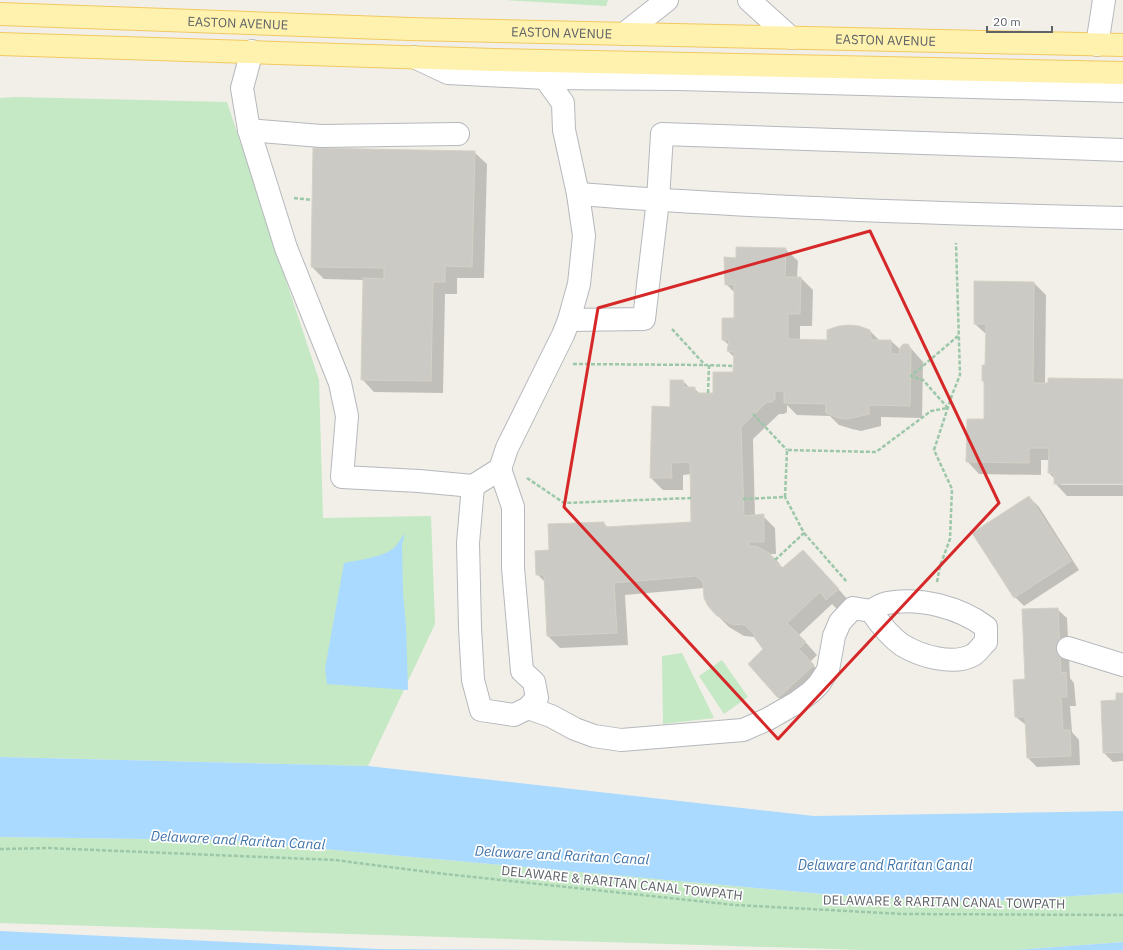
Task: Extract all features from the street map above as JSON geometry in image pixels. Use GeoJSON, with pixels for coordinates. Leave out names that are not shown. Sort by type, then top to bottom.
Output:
{"type":"FeatureCollection","features":[{"type":"Feature","properties":{"kind":"main road","name":"EASTON AVENUE"},"geometry":{"type":"LineString","coordinates":[[0,14],[410,29],[1123,45]]}},
{"type":"Feature","properties":{"kind":"main road"},"geometry":{"type":"LineString","coordinates":[[0,44],[413,57],[1123,73]]}},
{"type":"Feature","properties":{"kind":"street"},"geometry":{"type":"LineString","coordinates":[[624,34],[666,0]]}},
{"type":"Feature","properties":{"kind":"street"},"geometry":{"type":"LineString","coordinates":[[749,0],[792,38]]}},
{"type":"Feature","properties":{"kind":"street"},"geometry":{"type":"LineString","coordinates":[[1098,45],[1104,0]]}},
{"type":"Feature","properties":{"kind":"street"},"geometry":{"type":"LineString","coordinates":[[252,51],[242,88],[249,130],[286,248],[340,383],[347,416],[342,477],[419,481],[474,486],[500,469]]}},
{"type":"Feature","properties":{"kind":"street"},"geometry":{"type":"LineString","coordinates":[[413,57],[448,73],[545,78],[678,79],[1123,91]]}},
{"type":"Feature","properties":{"kind":"street"},"geometry":{"type":"LineString","coordinates":[[474,486],[468,543],[473,680],[481,710],[514,715],[528,708],[537,698],[534,682],[522,671],[513,568],[513,507],[500,469],[507,448],[569,320],[579,284],[584,236],[578,194],[564,130],[563,103],[545,78]]}},
{"type":"Feature","properties":{"kind":"street"},"geometry":{"type":"LineString","coordinates":[[249,130],[320,136],[458,134]]}},
{"type":"Feature","properties":{"kind":"street"},"geometry":{"type":"LineString","coordinates":[[569,320],[644,319],[658,200],[662,134],[1123,150]]}},
{"type":"Feature","properties":{"kind":"street"},"geometry":{"type":"LineString","coordinates":[[578,194],[658,200],[959,215],[1123,218]]}},
{"type":"Feature","properties":{"kind":"street"},"geometry":{"type":"LineString","coordinates":[[528,708],[551,716],[575,729],[594,736],[621,740],[743,730],[768,719],[796,703],[819,684],[828,670],[834,636],[840,622],[853,608],[871,611],[886,603],[919,601],[956,610],[974,618],[986,626],[986,642],[973,654],[954,660],[927,656],[903,645],[884,629],[871,611]]}},
{"type":"Feature","properties":{"kind":"street"},"geometry":{"type":"LineString","coordinates":[[1068,648],[1123,665]]}},
{"type":"Feature","properties":{"kind":"path"},"geometry":{"type":"LineString","coordinates":[[293,198],[312,200]]}},
{"type":"Feature","properties":{"kind":"path"},"geometry":{"type":"LineString","coordinates":[[936,586],[940,566],[950,539],[952,489],[934,450],[960,375],[956,243]]}},
{"type":"Feature","properties":{"kind":"path"},"geometry":{"type":"LineString","coordinates":[[672,329],[704,365]]}},
{"type":"Feature","properties":{"kind":"path"},"geometry":{"type":"LineString","coordinates":[[948,408],[923,380],[911,376],[959,335]]}},
{"type":"Feature","properties":{"kind":"path"},"geometry":{"type":"LineString","coordinates":[[572,364],[734,366]]}},
{"type":"Feature","properties":{"kind":"path"},"geometry":{"type":"LineString","coordinates":[[708,393],[709,365]]}},
{"type":"Feature","properties":{"kind":"path"},"geometry":{"type":"LineString","coordinates":[[753,414],[787,450],[876,452],[931,411],[948,408]]}},
{"type":"Feature","properties":{"kind":"path"},"geometry":{"type":"LineString","coordinates":[[787,450],[785,497],[804,534],[847,582]]}},
{"type":"Feature","properties":{"kind":"path"},"geometry":{"type":"LineString","coordinates":[[525,477],[564,503],[691,498]]}},
{"type":"Feature","properties":{"kind":"path"},"geometry":{"type":"LineString","coordinates":[[743,499],[785,497]]}},
{"type":"Feature","properties":{"kind":"path"},"geometry":{"type":"LineString","coordinates":[[775,560],[804,534]]}},
{"type":"Feature","properties":{"kind":"path","name":"DELAWARE & RARITAN CANAL TOWPATH"},"geometry":{"type":"LineString","coordinates":[[0,849],[49,848],[335,860],[444,874],[743,906],[903,914],[1123,915]]}},
{"type":"Feature","properties":{"kind":"highlighted area"},"geometry":{"type":"Polygon","coordinates":[[[870,231],[999,503],[778,739],[564,507],[598,308],[870,231]]]}},
{"type":"Feature","properties":{"kind":"green space"},"geometry":{"type":"Polygon","coordinates":[[[505,0],[608,0],[606,6],[505,0]]]}},
{"type":"Feature","properties":{"kind":"green space"},"geometry":{"type":"Polygon","coordinates":[[[16,97],[227,102],[319,380],[323,518],[431,516],[435,624],[368,766],[0,757],[0,98],[16,97]]]}},
{"type":"Feature","properties":{"kind":"green space"},"geometry":{"type":"Polygon","coordinates":[[[682,653],[714,718],[663,724],[662,656],[682,653]]]}},
{"type":"Feature","properties":{"kind":"green space"},"geometry":{"type":"Polygon","coordinates":[[[722,660],[748,697],[724,714],[699,676],[722,660]]]}},
{"type":"Feature","properties":{"kind":"green space"},"geometry":{"type":"Polygon","coordinates":[[[0,837],[224,840],[834,895],[977,902],[1123,893],[1123,942],[1016,950],[864,950],[0,923],[0,837]]]}},
{"type":"Feature","properties":{"kind":"water"},"geometry":{"type":"Polygon","coordinates":[[[405,533],[402,545],[408,690],[327,684],[325,669],[344,563],[372,558],[386,553],[396,546],[405,533]]]}},
{"type":"Feature","properties":{"kind":"water","name":"Delaware and Raritan Canal"},"geometry":{"type":"Polygon","coordinates":[[[0,757],[368,766],[814,816],[1123,811],[1123,893],[977,902],[834,895],[224,840],[0,837],[0,757]]]}},
{"type":"Feature","properties":{"kind":"water"},"geometry":{"type":"Polygon","coordinates":[[[0,931],[378,949],[560,950],[0,950],[0,931]]]}},
{"type":"Feature","properties":{"kind":"water"},"geometry":{"type":"Polygon","coordinates":[[[1123,942],[1123,950],[1016,950],[1123,942]]]}},
{"type":"Feature","properties":{"kind":"building"},"geometry":{"type":"Polygon","coordinates":[[[313,148],[475,151],[472,267],[445,266],[445,282],[433,282],[431,381],[361,380],[363,278],[384,279],[384,268],[311,267],[313,148]]]}},
{"type":"Feature","properties":{"kind":"building"},"geometry":{"type":"Polygon","coordinates":[[[736,247],[786,248],[785,277],[801,277],[800,314],[788,314],[788,339],[827,340],[827,330],[848,325],[859,326],[870,330],[871,340],[891,340],[891,354],[899,354],[900,348],[903,344],[908,344],[911,349],[910,406],[869,405],[869,414],[848,419],[838,418],[826,413],[826,404],[784,403],[784,391],[775,391],[775,399],[772,402],[767,402],[741,427],[744,516],[764,514],[764,542],[749,542],[749,546],[756,546],[769,553],[779,563],[781,569],[803,550],[839,589],[826,600],[820,592],[787,623],[806,642],[799,649],[814,665],[778,698],[748,664],[763,649],[754,637],[755,636],[745,625],[731,624],[716,615],[708,606],[704,598],[703,582],[696,576],[614,583],[617,633],[547,636],[544,575],[536,575],[535,551],[549,550],[548,524],[604,522],[605,527],[691,522],[690,462],[671,463],[672,478],[650,478],[652,406],[670,407],[670,380],[683,380],[684,387],[695,387],[695,393],[713,393],[713,372],[733,372],[734,352],[727,351],[729,340],[722,340],[722,318],[734,318],[734,284],[725,285],[724,257],[736,258],[736,247]]]}},
{"type":"Feature","properties":{"kind":"building"},"geometry":{"type":"Polygon","coordinates":[[[974,281],[1034,282],[1033,383],[1048,383],[1048,378],[1123,379],[1123,484],[1054,484],[1054,475],[1052,473],[1048,473],[1049,448],[1029,448],[1029,463],[966,462],[967,419],[984,419],[984,381],[982,381],[982,365],[985,365],[986,324],[974,324],[974,281]]]}},
{"type":"Feature","properties":{"kind":"building"},"geometry":{"type":"Polygon","coordinates":[[[1029,496],[1071,561],[1014,598],[972,533],[1029,496]]]}},
{"type":"Feature","properties":{"kind":"building"},"geometry":{"type":"Polygon","coordinates":[[[1058,608],[1061,673],[1066,672],[1067,697],[1061,697],[1063,730],[1070,730],[1071,756],[1027,758],[1025,717],[1015,717],[1013,680],[1025,679],[1022,609],[1058,608]]]}},
{"type":"Feature","properties":{"kind":"building"},"geometry":{"type":"Polygon","coordinates":[[[1116,693],[1123,693],[1123,752],[1103,753],[1101,701],[1116,700],[1116,693]]]}}]}
